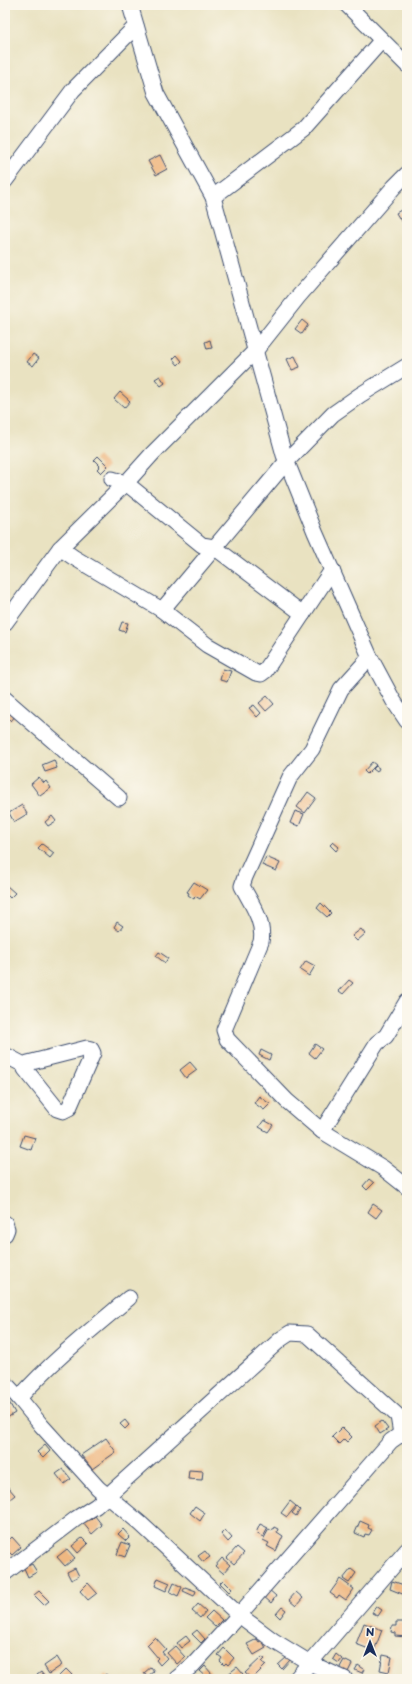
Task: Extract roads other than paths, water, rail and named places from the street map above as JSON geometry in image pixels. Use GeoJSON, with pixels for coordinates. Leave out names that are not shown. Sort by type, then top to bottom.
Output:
{"type":"FeatureCollection","features":[{"type":"Feature","properties":{"kind":"street"},"geometry":{"type":"LineString","coordinates":[[130,5],[156,93],[213,196],[287,461],[314,532],[370,657],[393,700],[407,721]]}},
{"type":"Feature","properties":{"kind":"street"},"geometry":{"type":"LineString","coordinates":[[347,5],[407,65]]}},
{"type":"Feature","properties":{"kind":"street"},"geometry":{"type":"LineString","coordinates":[[5,180],[73,90],[136,26]]}},
{"type":"Feature","properties":{"kind":"street"},"geometry":{"type":"LineString","coordinates":[[213,196],[304,129],[382,40]]}},
{"type":"Feature","properties":{"kind":"street"},"geometry":{"type":"LineString","coordinates":[[5,623],[60,548],[119,481],[153,453],[256,350],[298,297],[394,186],[407,174]]}},
{"type":"Feature","properties":{"kind":"street"},"geometry":{"type":"LineString","coordinates":[[162,610],[287,461],[333,414],[360,395],[407,366]]}},
{"type":"Feature","properties":{"kind":"street"},"geometry":{"type":"LineString","coordinates":[[119,481],[202,545],[214,547],[303,614]]}},
{"type":"Feature","properties":{"kind":"street"},"geometry":{"type":"LineString","coordinates":[[60,548],[162,610],[207,645],[256,673],[261,674],[332,570]]}},
{"type":"Feature","properties":{"kind":"street"},"geometry":{"type":"LineString","coordinates":[[370,657],[341,689],[312,749],[290,777],[245,877],[242,886],[261,925],[261,942],[224,1030],[227,1039],[287,1101],[322,1131],[383,1168],[407,1187]]}},
{"type":"Feature","properties":{"kind":"street"},"geometry":{"type":"LineString","coordinates":[[5,699],[119,798]]}},
{"type":"Feature","properties":{"kind":"street"},"geometry":{"type":"LineString","coordinates":[[322,1131],[377,1043],[386,1036],[407,1001]]}},
{"type":"Feature","properties":{"kind":"street"},"geometry":{"type":"LineString","coordinates":[[5,1055],[24,1065],[25,1069],[57,1109],[63,1111],[69,1108],[93,1052],[92,1049],[87,1048],[24,1065]]}},
{"type":"Feature","properties":{"kind":"street"},"geometry":{"type":"LineString","coordinates":[[5,1223],[7,1229],[5,1234]]}},
{"type":"Feature","properties":{"kind":"street"},"geometry":{"type":"LineString","coordinates":[[19,1398],[57,1359],[129,1298]]}},
{"type":"Feature","properties":{"kind":"street"},"geometry":{"type":"LineString","coordinates":[[5,1573],[108,1496],[281,1339],[290,1333],[307,1334],[398,1416],[404,1436],[391,1441],[239,1615],[193,1665],[176,1679]]}},
{"type":"Feature","properties":{"kind":"street"},"geometry":{"type":"LineString","coordinates":[[5,1383],[41,1425],[108,1496],[141,1524],[239,1615],[274,1641],[310,1663],[345,1679]]}},
{"type":"Feature","properties":{"kind":"street"},"geometry":{"type":"LineString","coordinates":[[296,1679],[407,1550]]}}]}
